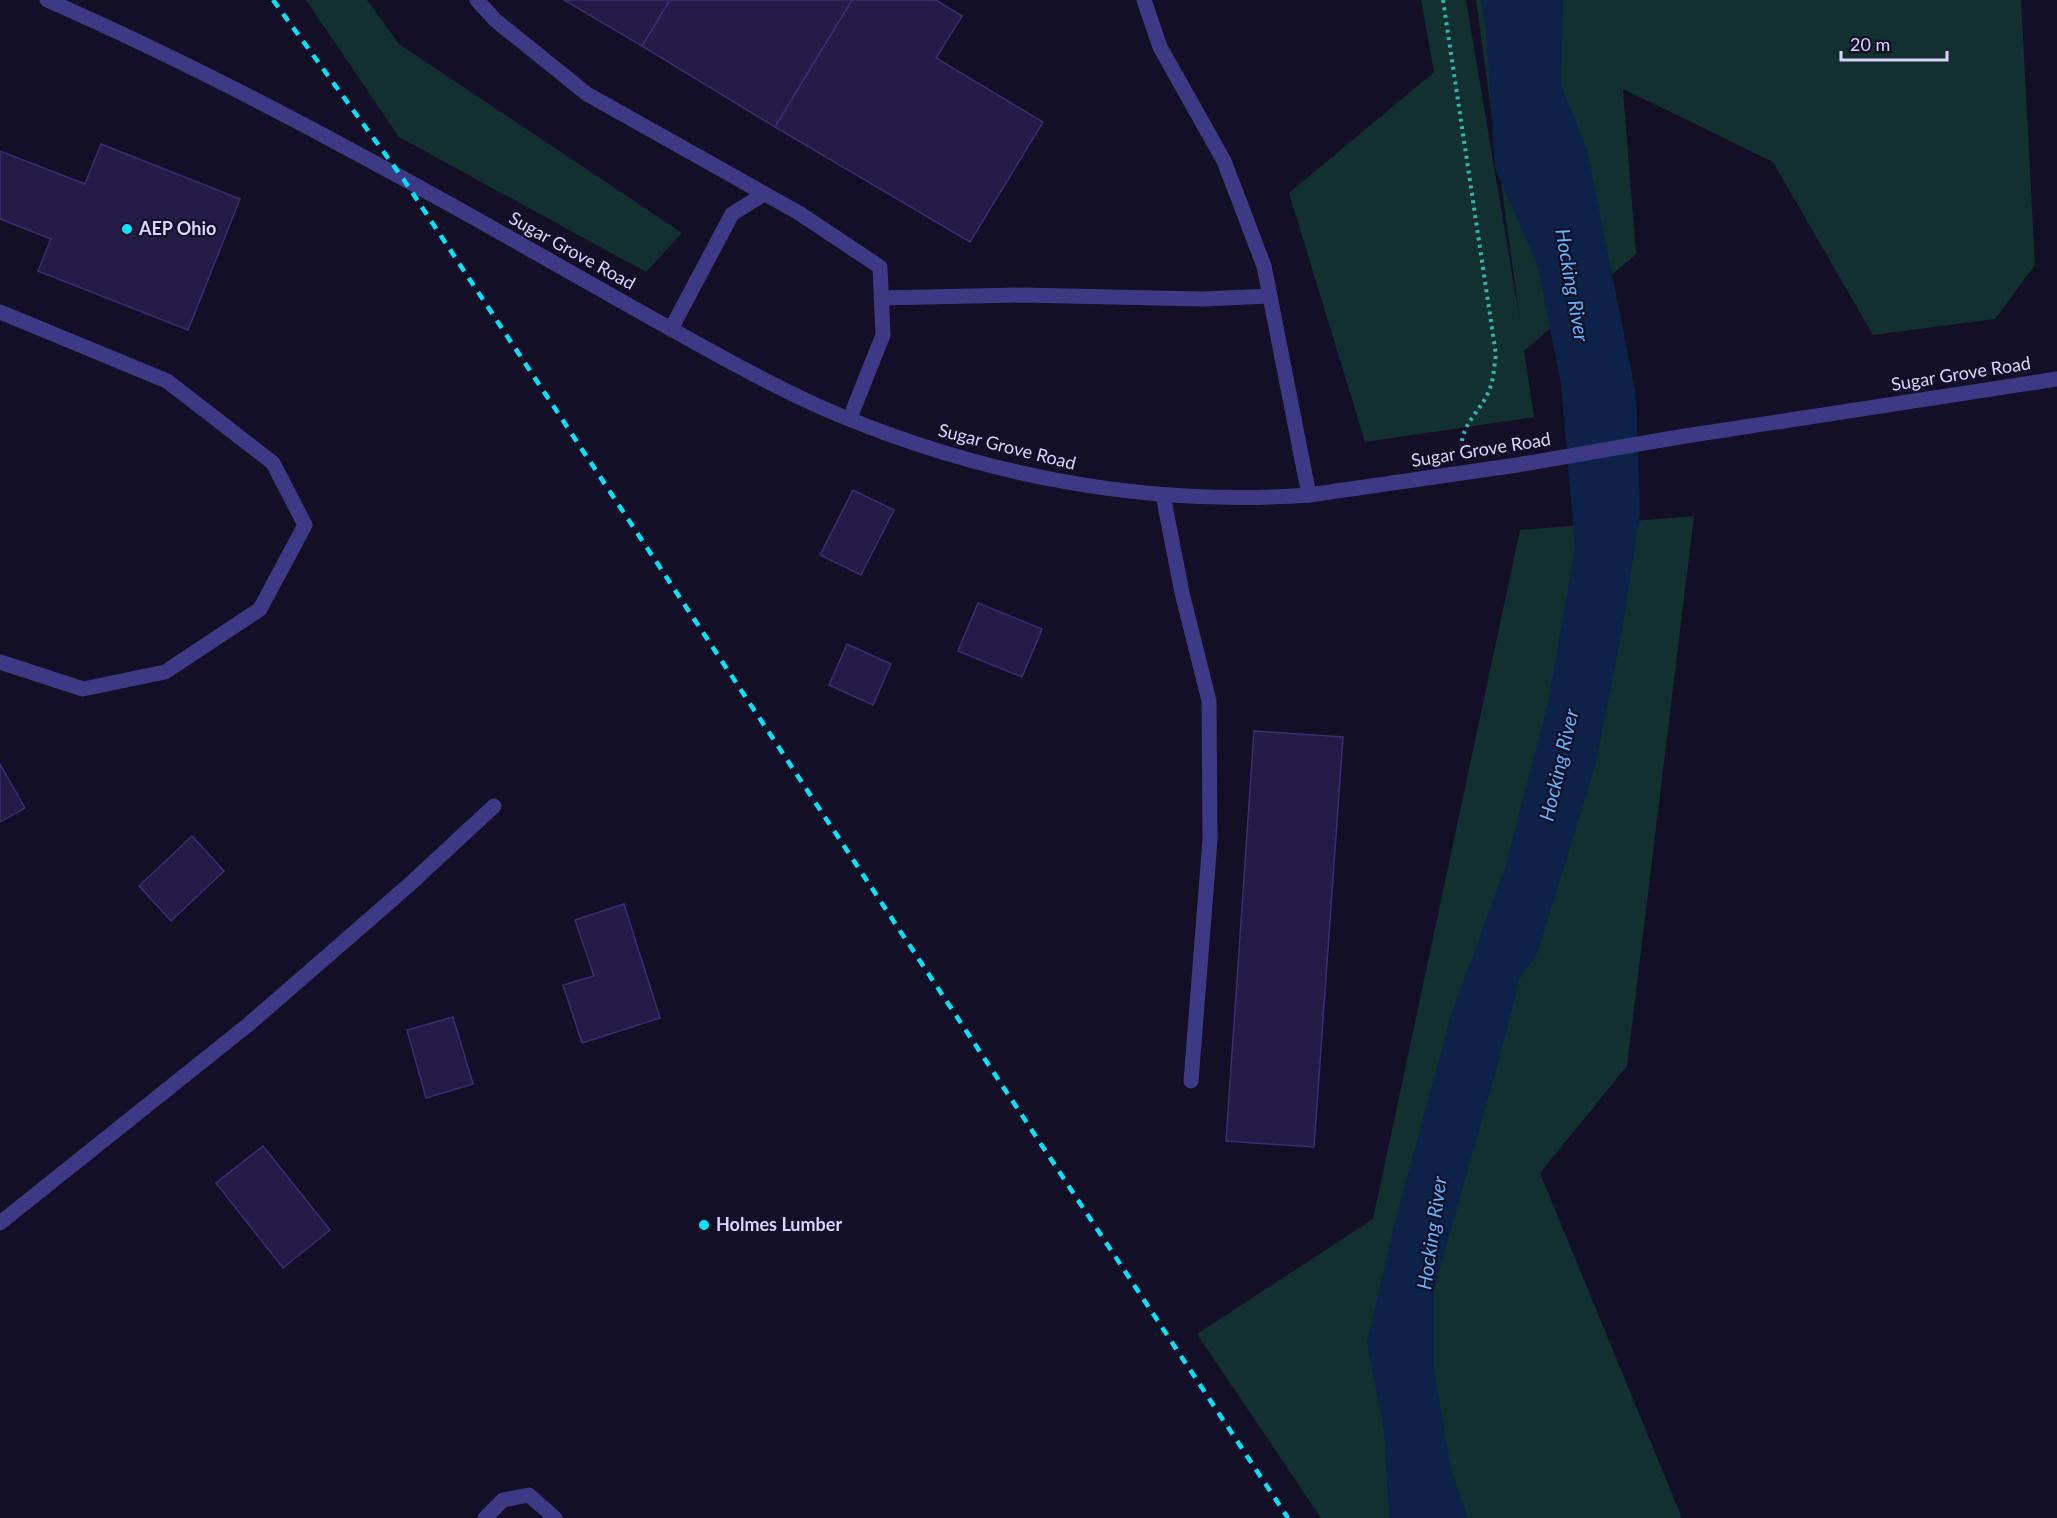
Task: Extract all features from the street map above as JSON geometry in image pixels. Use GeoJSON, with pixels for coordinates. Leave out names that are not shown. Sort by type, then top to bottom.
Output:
{"type":"FeatureCollection","features":[{"type":"Feature","properties":{"kind":"street","name":"Sugar Grove Road"},"geometry":{"type":"LineString","coordinates":[[47,0],[123,33],[265,103],[736,366],[819,406],[916,444],[1036,477],[1119,491],[1194,498],[1309,495],[1466,473],[1679,437],[2057,379]]}},
{"type":"Feature","properties":{"kind":"street"},"geometry":{"type":"LineString","coordinates":[[477,0],[495,20],[587,94],[799,213],[880,267],[883,335],[850,418]]}},
{"type":"Feature","properties":{"kind":"street"},"geometry":{"type":"LineString","coordinates":[[1144,0],[1160,47],[1224,161],[1264,266],[1309,495]]}},
{"type":"Feature","properties":{"kind":"street"},"geometry":{"type":"LineString","coordinates":[[671,329],[732,214],[764,194]]}},
{"type":"Feature","properties":{"kind":"street"},"geometry":{"type":"LineString","coordinates":[[881,298],[1022,295],[1202,299],[1270,296]]}},
{"type":"Feature","properties":{"kind":"street"},"geometry":{"type":"LineString","coordinates":[[0,312],[167,381],[273,463],[305,525],[260,609],[165,672],[83,689],[0,662]]}},
{"type":"Feature","properties":{"kind":"street"},"geometry":{"type":"LineString","coordinates":[[1163,495],[1182,593],[1209,701],[1210,840],[1191,1081]]}},
{"type":"Feature","properties":{"kind":"street"},"geometry":{"type":"LineString","coordinates":[[0,1223],[249,1024],[409,885],[494,806]]}},
{"type":"Feature","properties":{"kind":"street"},"geometry":{"type":"LineString","coordinates":[[485,1518],[502,1500],[529,1495],[555,1518]]}},
{"type":"Feature","properties":{"kind":"path"},"geometry":{"type":"LineString","coordinates":[[1443,0],[1496,355],[1490,391],[1471,418],[1461,444],[1466,473]]}},
{"type":"Feature","properties":{"kind":"green space"},"geometry":{"type":"Polygon","coordinates":[[[306,0],[367,0],[399,44],[682,233],[646,272],[399,137],[306,0]]]}},
{"type":"Feature","properties":{"kind":"green space"},"geometry":{"type":"Polygon","coordinates":[[[1421,0],[1466,0],[1520,321],[1476,0],[2021,0],[2035,265],[1995,319],[1873,335],[1773,162],[1623,89],[1636,254],[1524,351],[1534,417],[1365,442],[1289,193],[1434,72],[1421,0]]]}},
{"type":"Feature","properties":{"kind":"green space"},"geometry":{"type":"Polygon","coordinates":[[[1694,516],[1627,1066],[1540,1173],[1682,1518],[1321,1518],[1197,1334],[1373,1219],[1520,530],[1694,516]]]}},
{"type":"Feature","properties":{"kind":"water","name":"Hocking River"},"geometry":{"type":"Polygon","coordinates":[[[1481,0],[1563,0],[1561,85],[1587,149],[1636,395],[1640,515],[1622,630],[1595,767],[1538,951],[1519,980],[1434,1290],[1434,1368],[1451,1469],[1468,1518],[1389,1518],[1384,1430],[1367,1342],[1397,1214],[1452,1012],[1505,868],[1548,703],[1575,548],[1561,384],[1537,264],[1495,168],[1486,30],[1481,0]]]}},
{"type":"Feature","properties":{"kind":"building"},"geometry":{"type":"Polygon","coordinates":[[[564,0],[670,0],[642,46],[564,0]]]}},
{"type":"Feature","properties":{"kind":"building"},"geometry":{"type":"Polygon","coordinates":[[[670,0],[852,0],[775,127],[642,46],[670,0]]]}},
{"type":"Feature","properties":{"kind":"building"},"geometry":{"type":"Polygon","coordinates":[[[852,0],[936,0],[962,16],[936,58],[1043,122],[970,242],[775,127],[852,0]]]}},
{"type":"Feature","properties":{"kind":"building","name":"AEP Ohio"},"geometry":{"type":"Polygon","coordinates":[[[101,144],[240,199],[188,330],[38,271],[51,239],[0,219],[0,151],[85,184],[101,144]]]}},
{"type":"Feature","properties":{"kind":"building"},"geometry":{"type":"Polygon","coordinates":[[[853,490],[894,510],[861,575],[820,555],[853,490]]]}},
{"type":"Feature","properties":{"kind":"building"},"geometry":{"type":"Polygon","coordinates":[[[978,603],[1042,629],[1022,677],[958,651],[978,603]]]}},
{"type":"Feature","properties":{"kind":"building"},"geometry":{"type":"Polygon","coordinates":[[[847,644],[891,664],[873,705],[829,685],[847,644]]]}},
{"type":"Feature","properties":{"kind":"building"},"geometry":{"type":"Polygon","coordinates":[[[1254,731],[1343,737],[1314,1147],[1226,1141],[1254,731]]]}},
{"type":"Feature","properties":{"kind":"building"},"geometry":{"type":"Polygon","coordinates":[[[0,764],[25,808],[0,822],[0,764]]]}},
{"type":"Feature","properties":{"kind":"building"},"geometry":{"type":"Polygon","coordinates":[[[192,836],[224,871],[171,921],[139,886],[192,836]]]}},
{"type":"Feature","properties":{"kind":"building"},"geometry":{"type":"Polygon","coordinates":[[[624,904],[660,1018],[582,1043],[563,985],[594,976],[575,920],[624,904]]]}},
{"type":"Feature","properties":{"kind":"building"},"geometry":{"type":"Polygon","coordinates":[[[453,1017],[473,1084],[426,1098],[407,1030],[453,1017]]]}},
{"type":"Feature","properties":{"kind":"building"},"geometry":{"type":"Polygon","coordinates":[[[263,1146],[330,1230],[283,1268],[216,1183],[263,1146]]]}},
{"type":"Feature","properties":{"kind":"railway"},"geometry":{"type":"LineString","coordinates":[[273,0],[404,180],[1288,1518]]}},
{"type":"Feature","properties":{"kind":"place","name":"AEP Ohio"},"geometry":{"type":"Point","coordinates":[127,229]}},
{"type":"Feature","properties":{"kind":"place","name":"Holmes Lumber"},"geometry":{"type":"Point","coordinates":[704,1225]}}]}
